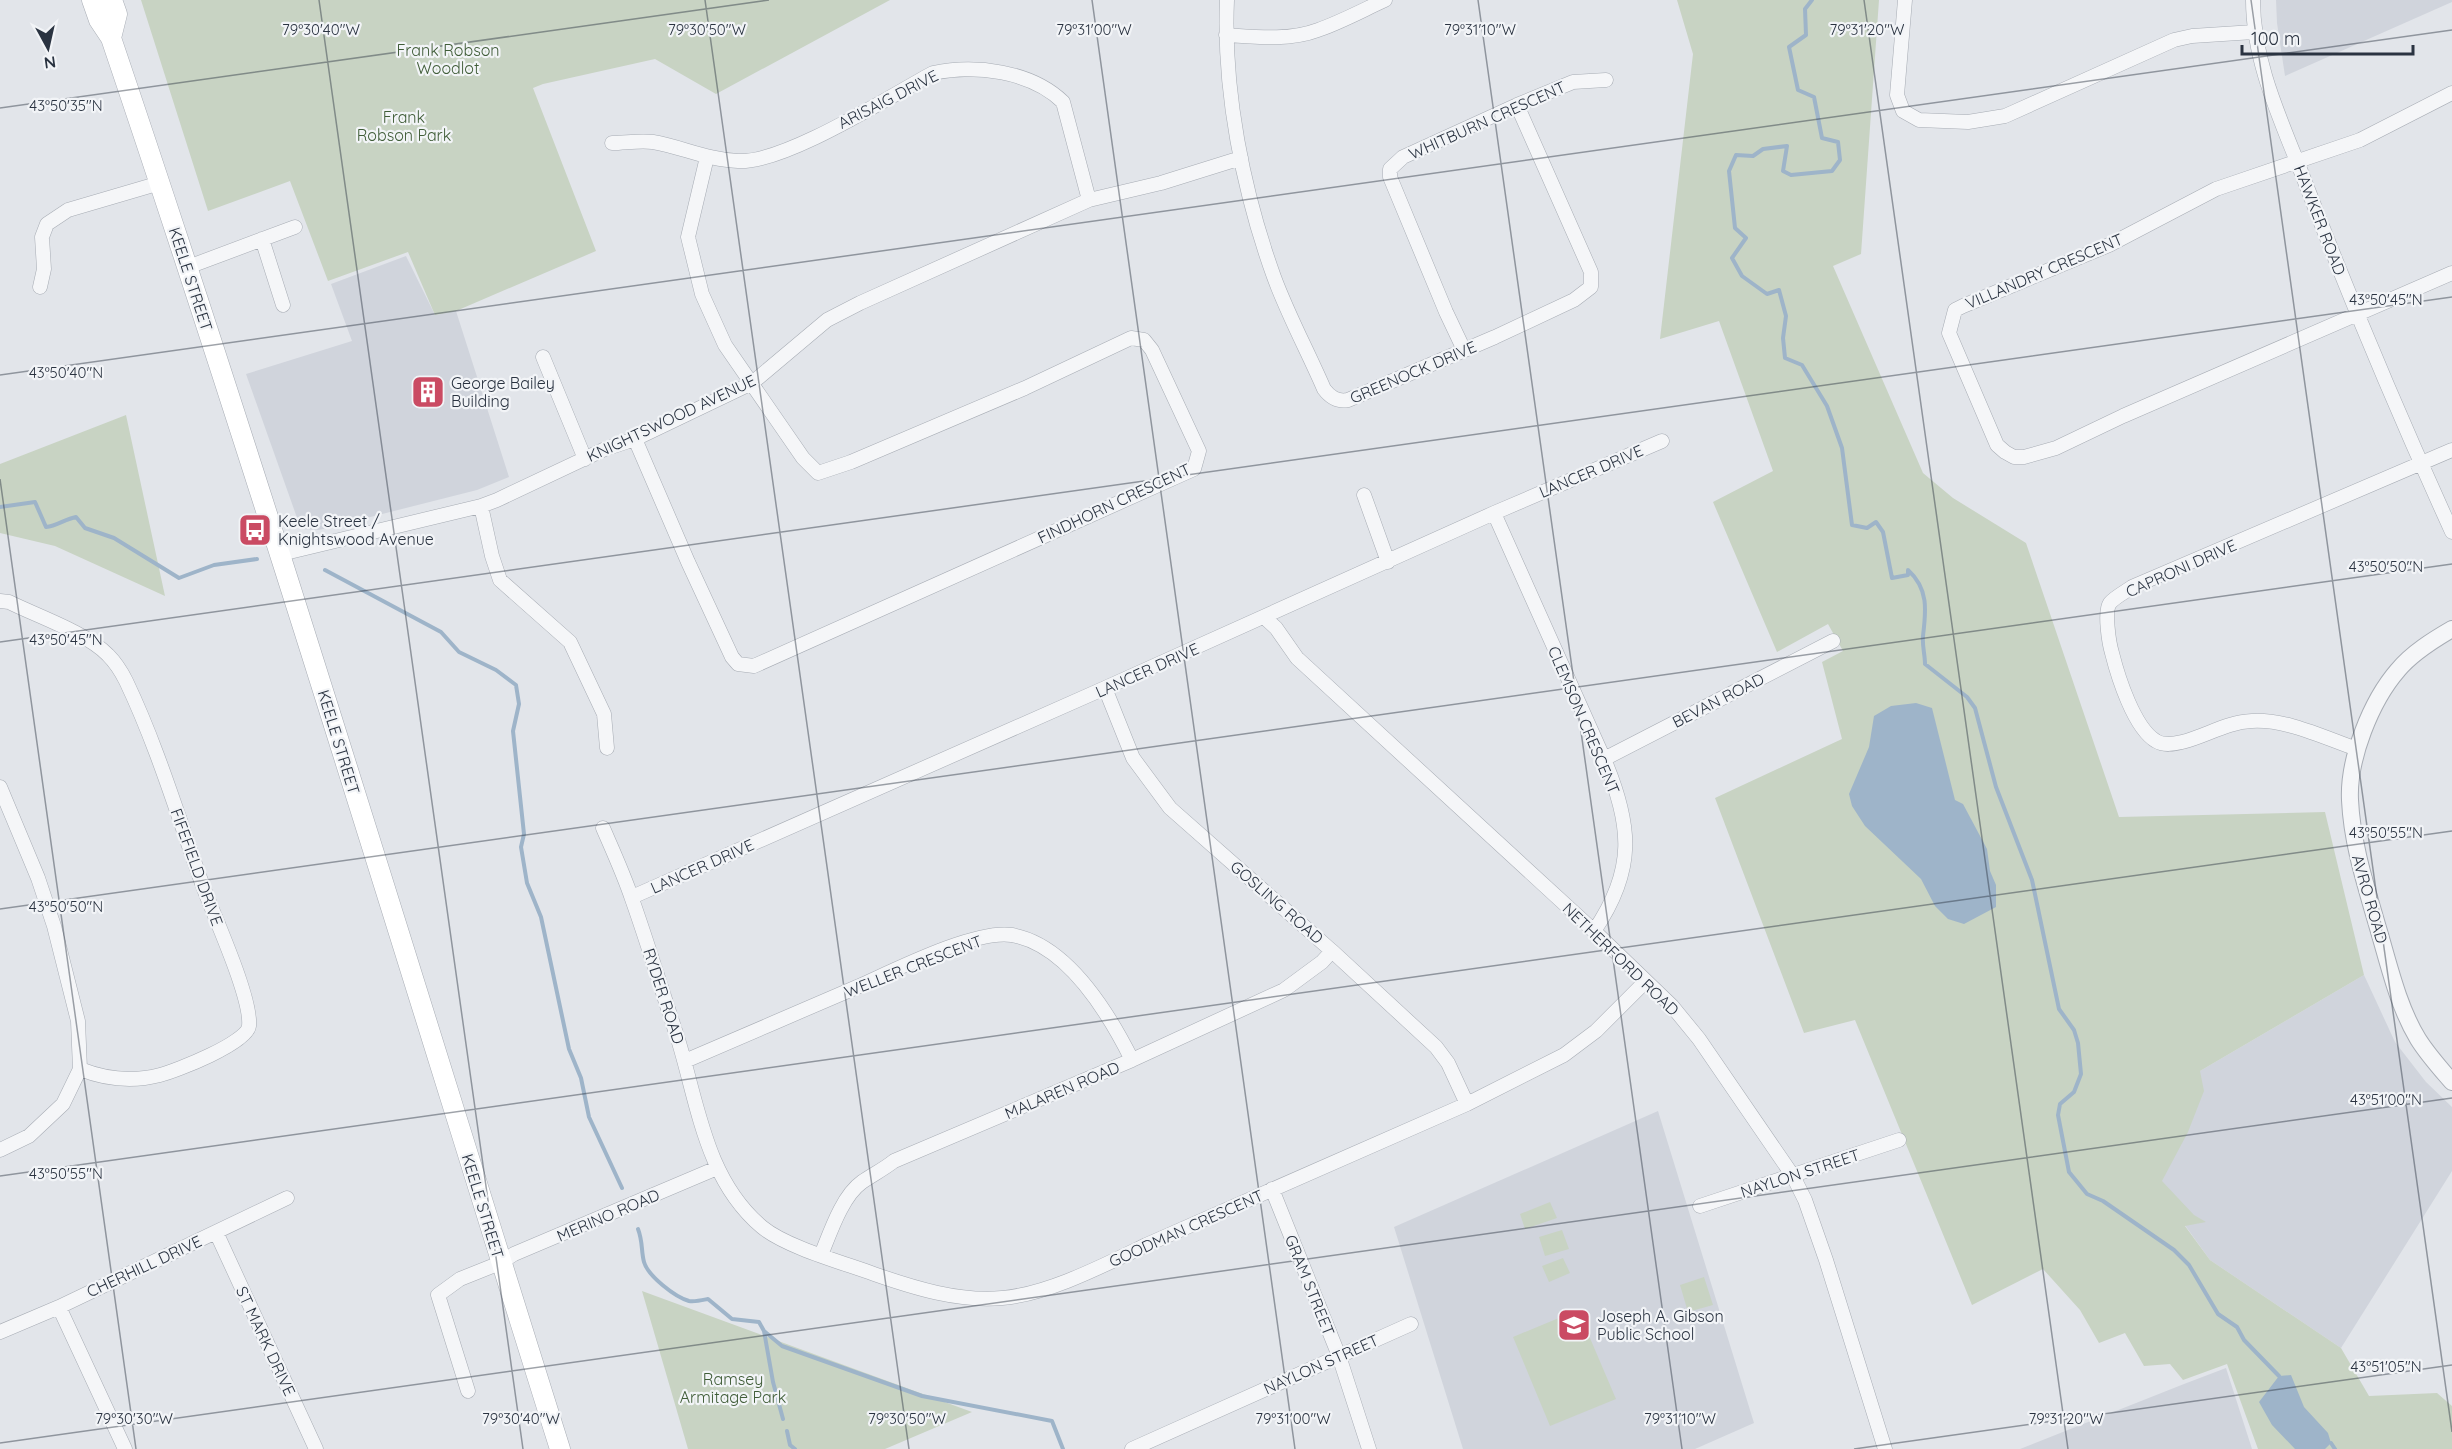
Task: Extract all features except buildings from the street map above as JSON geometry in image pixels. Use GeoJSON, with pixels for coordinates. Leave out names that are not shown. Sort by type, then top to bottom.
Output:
{"type":"FeatureCollection","features":[{"type":"Feature","properties":{"kind":"main road","name":"KEELE STREET"},"geometry":{"type":"LineString","coordinates":[[92,0],[99,20],[111,38],[281,554],[557,1448]]}},
{"type":"Feature","properties":{"kind":"main road","name":"KEELE STREET"},"geometry":{"type":"LineString","coordinates":[[111,38],[117,14],[112,0]]}},
{"type":"Feature","properties":{"kind":"street","name":"GREENOCK DRIVE"},"geometry":{"type":"LineString","coordinates":[[1227,0],[1226,35],[1240,158],[1274,276],[1324,389],[1330,397],[1341,401],[1464,350],[1574,300],[1591,287],[1591,272],[1517,105]]}},
{"type":"Feature","properties":{"kind":"street"},"geometry":{"type":"LineString","coordinates":[[1226,35],[1264,37],[1298,35],[1317,31],[1385,0]]}},
{"type":"Feature","properties":{"kind":"street"},"geometry":{"type":"LineString","coordinates":[[1905,0],[1897,95],[1903,111],[1919,120],[1968,122],[2005,116],[2174,40],[2192,36],[2254,32]]}},
{"type":"Feature","properties":{"kind":"street","name":"HAWKER ROAD"},"geometry":{"type":"LineString","coordinates":[[2253,0],[2254,32],[2258,56],[2270,90],[2356,315],[2452,532]]}},
{"type":"Feature","properties":{"kind":"street","name":"ARISAIG DRIVE"},"geometry":{"type":"LineString","coordinates":[[612,143],[652,142],[707,157],[741,162],[771,156],[807,141],[933,73],[974,68],[999,72],[1031,83],[1053,93],[1063,102],[1089,200]]}},
{"type":"Feature","properties":{"kind":"street","name":"WHITBURN CRESCENT"},"geometry":{"type":"LineString","coordinates":[[1464,350],[1390,177],[1390,169],[1403,157],[1517,105],[1573,82],[1606,80]]}},
{"type":"Feature","properties":{"kind":"street","name":"VILLANDRY CRESCENT"},"geometry":{"type":"LineString","coordinates":[[2452,93],[2360,140],[2216,189],[2109,245],[1963,306],[1955,310],[1949,333],[1997,445],[2005,453],[2014,457],[2024,457],[2056,448],[2123,416],[2452,273]]}},
{"type":"Feature","properties":{"kind":"street"},"geometry":{"type":"LineString","coordinates":[[707,157],[688,237],[693,264],[702,294],[720,336],[752,383]]}},
{"type":"Feature","properties":{"kind":"street","name":"KNIGHTSWOOD AVENUE"},"geometry":{"type":"LineString","coordinates":[[281,554],[481,506],[519,491],[752,383],[827,320],[852,307],[1089,200],[1161,183],[1240,158]]}},
{"type":"Feature","properties":{"kind":"street"},"geometry":{"type":"LineString","coordinates":[[40,287],[44,269],[42,237],[47,224],[68,210],[160,183]]}},
{"type":"Feature","properties":{"kind":"street"},"geometry":{"type":"LineString","coordinates":[[188,267],[295,228]]}},
{"type":"Feature","properties":{"kind":"street"},"geometry":{"type":"LineString","coordinates":[[262,239],[283,305]]}},
{"type":"Feature","properties":{"kind":"street","name":"FINDHORN CRESCENT"},"geometry":{"type":"LineString","coordinates":[[635,439],[732,657],[738,664],[754,666],[1194,469],[1198,460],[1199,451],[1189,426],[1152,350],[1144,340],[1131,338],[1025,388],[851,462],[818,473],[803,458],[752,383]]}},
{"type":"Feature","properties":{"kind":"street"},"geometry":{"type":"LineString","coordinates":[[543,357],[585,459]]}},
{"type":"Feature","properties":{"kind":"street","name":"LANCER DRIVE"},"geometry":{"type":"LineString","coordinates":[[632,897],[1389,562],[1494,513],[1662,441]]}},
{"type":"Feature","properties":{"kind":"street","name":"CAPRONI DRIVE"},"geometry":{"type":"LineString","coordinates":[[2357,749],[2278,723],[2254,721],[2235,723],[2170,745],[2158,743],[2148,735],[2133,711],[2116,670],[2109,643],[2107,611],[2110,604],[2132,587],[2452,450]]}},
{"type":"Feature","properties":{"kind":"street"},"geometry":{"type":"LineString","coordinates":[[1364,495],[1389,562]]}},
{"type":"Feature","properties":{"kind":"street"},"geometry":{"type":"LineString","coordinates":[[481,506],[500,580],[570,642],[604,714],[607,748]]}},
{"type":"Feature","properties":{"kind":"street","name":"CLEMSON CRESCENT"},"geometry":{"type":"LineString","coordinates":[[1494,513],[1614,782],[1626,842],[1623,872],[1613,901],[1594,931]]}},
{"type":"Feature","properties":{"kind":"street","name":"FIFEFIELD DRIVE"},"geometry":{"type":"LineString","coordinates":[[0,601],[9,602],[94,643],[109,655],[125,679],[158,758],[238,978],[248,1016],[249,1026],[246,1034],[234,1044],[160,1075],[100,1077],[80,1069]]}},
{"type":"Feature","properties":{"kind":"street","name":"NETHERFORD ROAD"},"geometry":{"type":"LineString","coordinates":[[1264,617],[1276,628],[1297,658],[1594,931],[1672,1006],[1699,1039],[1793,1176],[1805,1200],[1885,1449]]}},
{"type":"Feature","properties":{"kind":"street","name":"AVRO ROAD"},"geometry":{"type":"LineString","coordinates":[[2452,629],[2427,644],[2399,668],[2374,706],[2357,749],[2349,799],[2359,865],[2402,1006],[2429,1056],[2452,1082]]}},
{"type":"Feature","properties":{"kind":"street","name":"BEVAN ROAD"},"geometry":{"type":"LineString","coordinates":[[1604,759],[1833,641]]}},
{"type":"Feature","properties":{"kind":"street","name":"GOSLING ROAD"},"geometry":{"type":"LineString","coordinates":[[1105,688],[1133,758],[1165,803],[1436,1047],[1448,1063],[1467,1104]]}},
{"type":"Feature","properties":{"kind":"street"},"geometry":{"type":"LineString","coordinates":[[0,787],[38,878],[54,926],[78,1021],[80,1069],[63,1104],[29,1136],[0,1150]]}},
{"type":"Feature","properties":{"kind":"street","name":"RYDER ROAD"},"geometry":{"type":"LineString","coordinates":[[603,828],[632,897],[685,1061],[704,1135],[717,1168]]}},
{"type":"Feature","properties":{"kind":"street","name":"WELLER CRESCENT"},"geometry":{"type":"LineString","coordinates":[[685,1061],[932,955],[984,938],[1011,935],[1042,947],[1055,955],[1071,971],[1101,1003],[1132,1060]]}},
{"type":"Feature","properties":{"kind":"street","name":"MALAREN ROAD"},"geometry":{"type":"LineString","coordinates":[[821,1255],[834,1222],[856,1188],[894,1161],[1132,1060],[1284,990],[1322,962],[1332,951]]}},
{"type":"Feature","properties":{"kind":"street","name":"GOODMAN CRESCENT"},"geometry":{"type":"LineString","coordinates":[[717,1168],[741,1206],[764,1229],[821,1255],[930,1292],[950,1296],[1002,1298],[1044,1288],[1095,1270],[1146,1245],[1467,1104],[1572,1051],[1613,1015],[1645,982]]}},
{"type":"Feature","properties":{"kind":"street","name":"NAYLON STREET"},"geometry":{"type":"LineString","coordinates":[[1700,1206],[1899,1140]]}},
{"type":"Feature","properties":{"kind":"street","name":"MERINO ROAD"},"geometry":{"type":"LineString","coordinates":[[468,1390],[438,1295],[460,1279],[500,1263],[514,1254],[717,1168]]}},
{"type":"Feature","properties":{"kind":"street","name":"GRAM STREET"},"geometry":{"type":"LineString","coordinates":[[1272,1189],[1339,1356],[1369,1449]]}},
{"type":"Feature","properties":{"kind":"street","name":"CHERHILL DRIVE"},"geometry":{"type":"LineString","coordinates":[[0,1332],[287,1198]]}},
{"type":"Feature","properties":{"kind":"street","name":"ST MARK DRIVE"},"geometry":{"type":"LineString","coordinates":[[216,1232],[316,1449]]}},
{"type":"Feature","properties":{"kind":"street"},"geometry":{"type":"LineString","coordinates":[[59,1306],[125,1449]]}},
{"type":"Feature","properties":{"kind":"street","name":"NAYLON STREET"},"geometry":{"type":"LineString","coordinates":[[1132,1449],[1164,1442],[1339,1356],[1411,1324]]}},
{"type":"Feature","properties":{"kind":"shaded area"},"geometry":{"type":"Polygon","coordinates":[[[2276,0],[2452,0],[2452,2],[2285,76],[2276,0]]]}},
{"type":"Feature","properties":{"kind":"shaded area"},"geometry":{"type":"Polygon","coordinates":[[[406,256],[435,315],[456,311],[509,477],[477,490],[319,530],[301,529],[246,374],[352,341],[331,284],[406,256]]]}},
{"type":"Feature","properties":{"kind":"shaded area"},"geometry":{"type":"Polygon","coordinates":[[[2364,975],[2395,1042],[2426,1082],[2452,1107],[2452,1171],[2341,1348],[2210,1260],[2151,1178],[2200,1071],[2364,975]]]}},
{"type":"Feature","properties":{"kind":"shaded area","name":"Joseph A. Gibson Public School"},"geometry":{"type":"Polygon","coordinates":[[[1658,1111],[1754,1423],[1695,1449],[1463,1449],[1394,1227],[1658,1111]]]}},
{"type":"Feature","properties":{"kind":"shaded area"},"geometry":{"type":"Polygon","coordinates":[[[2226,1368],[2252,1449],[2020,1449],[2184,1384],[2226,1368]]]}},
{"type":"Feature","properties":{"kind":"green space","name":"Frank Robson Park"},"geometry":{"type":"Polygon","coordinates":[[[141,0],[890,0],[716,94],[655,59],[533,88],[596,251],[456,311],[435,315],[408,252],[328,281],[290,181],[208,211],[141,0]]]}},
{"type":"Feature","properties":{"kind":"green space"},"geometry":{"type":"Polygon","coordinates":[[[1677,0],[1879,0],[1861,254],[1833,266],[1923,473],[1953,498],[2026,543],[2119,817],[2325,812],[2364,975],[2200,1071],[2204,1091],[2188,1132],[2162,1181],[2194,1215],[2206,1222],[2185,1226],[2210,1260],[2341,1348],[2369,1396],[2437,1393],[2452,1406],[2452,1449],[2258,1449],[2227,1364],[2183,1380],[2170,1364],[2144,1366],[2125,1333],[2099,1343],[2080,1310],[2043,1269],[1972,1305],[1855,1020],[1804,1033],[1715,798],[1842,739],[1822,662],[1843,651],[1828,624],[1777,652],[1713,502],[1773,471],[1719,321],[1660,339],[1693,54],[1677,0]]]}},
{"type":"Feature","properties":{"kind":"green space"},"geometry":{"type":"Polygon","coordinates":[[[126,415],[165,596],[55,546],[0,533],[0,464],[126,415]]]}},
{"type":"Feature","properties":{"kind":"green space"},"geometry":{"type":"Polygon","coordinates":[[[1550,1202],[1557,1218],[1525,1229],[1520,1214],[1550,1202]]]}},
{"type":"Feature","properties":{"kind":"green space"},"geometry":{"type":"Polygon","coordinates":[[[1562,1230],[1569,1249],[1545,1256],[1539,1237],[1562,1230]]]}},
{"type":"Feature","properties":{"kind":"green space"},"geometry":{"type":"Polygon","coordinates":[[[1563,1258],[1570,1273],[1549,1282],[1542,1266],[1563,1258]]]}},
{"type":"Feature","properties":{"kind":"green space"},"geometry":{"type":"Polygon","coordinates":[[[1704,1277],[1713,1305],[1688,1312],[1680,1285],[1704,1277]]]}},
{"type":"Feature","properties":{"kind":"green space","name":"Ramsey Armitage Park"},"geometry":{"type":"Polygon","coordinates":[[[642,1291],[972,1412],[885,1449],[688,1449],[642,1291]]]}},
{"type":"Feature","properties":{"kind":"green space"},"geometry":{"type":"Polygon","coordinates":[[[1578,1310],[1616,1399],[1550,1426],[1513,1337],[1578,1310]]]}},
{"type":"Feature","properties":{"kind":"water"},"geometry":{"type":"Polygon","coordinates":[[[1916,703],[1932,708],[1955,800],[1963,804],[1987,849],[1990,871],[1996,885],[1996,907],[1964,924],[1948,919],[1935,906],[1921,879],[1865,826],[1852,806],[1849,794],[1869,747],[1874,716],[1891,706],[1916,703]]]}},
{"type":"Feature","properties":{"kind":"water"},"geometry":{"type":"Polygon","coordinates":[[[2291,1375],[2304,1407],[2328,1433],[2331,1443],[2325,1449],[2295,1449],[2272,1425],[2259,1402],[2279,1376],[2291,1375]]]}},
{"type":"Feature","properties":{"kind":"waterway"},"geometry":{"type":"LineString","coordinates":[[1812,0],[1805,9],[1806,35],[1789,47],[1798,90],[1814,97],[1822,138],[1838,142],[1840,160],[1832,171],[1791,175],[1783,171],[1787,146],[1763,149],[1753,156],[1736,155],[1729,171],[1735,228],[1746,238],[1732,258],[1742,276],[1767,294],[1779,290],[1786,316],[1783,338],[1785,358],[1802,365],[1827,406],[1842,448],[1852,525],[1867,528],[1876,522],[1883,532],[1892,578],[1908,575],[1908,570],[1915,577],[1920,585],[1924,601],[1925,664],[1967,697],[1975,708],[1996,787],[2032,880],[2059,1009],[2074,1030],[2078,1043],[2081,1074],[2074,1092],[2060,1104],[2058,1115],[2069,1172],[2087,1194],[2103,1201],[2174,1250],[2189,1265],[2218,1314],[2237,1327],[2244,1340],[2279,1376]]}},
{"type":"Feature","properties":{"kind":"waterway"},"geometry":{"type":"LineString","coordinates":[[0,507],[35,502],[46,527],[76,517],[85,528],[114,538],[179,578],[214,565],[257,559]]}},
{"type":"Feature","properties":{"kind":"waterway"},"geometry":{"type":"LineString","coordinates":[[325,570],[441,632],[459,652],[496,670],[516,685],[519,704],[513,731],[524,834],[521,847],[527,883],[541,917],[569,1049],[581,1078],[589,1117],[622,1188]]}},
{"type":"Feature","properties":{"kind":"waterway"},"geometry":{"type":"LineString","coordinates":[[638,1229],[647,1268],[670,1291],[689,1301],[708,1299],[732,1319],[759,1322],[764,1331],[773,1382],[783,1419]]}},
{"type":"Feature","properties":{"kind":"waterway"},"geometry":{"type":"LineString","coordinates":[[764,1331],[782,1346],[922,1396],[1052,1421],[1063,1449]]}},
{"type":"Feature","properties":{"kind":"waterway"},"geometry":{"type":"LineString","coordinates":[[787,1431],[790,1445],[795,1449]]}},
{"type":"Feature","properties":{"kind":"waterway"},"geometry":{"type":"LineString","coordinates":[[2331,1443],[2335,1449]]}},
{"type":"Feature","properties":{"kind":"place","name":"George Bailey Building"},"geometry":{"type":"Point","coordinates":[428,392]}},
{"type":"Feature","properties":{"kind":"place","name":"Keele Street / Knightswood Avenue"},"geometry":{"type":"Point","coordinates":[255,530]}},
{"type":"Feature","properties":{"kind":"place","name":"Joseph A. Gibson Public School"},"geometry":{"type":"Point","coordinates":[1574,1325]}},
{"type":"Feature","properties":{"kind":"park label","name":"Frank Robson Woodlot"},"geometry":{"type":"Point","coordinates":[448,59]}}]}
